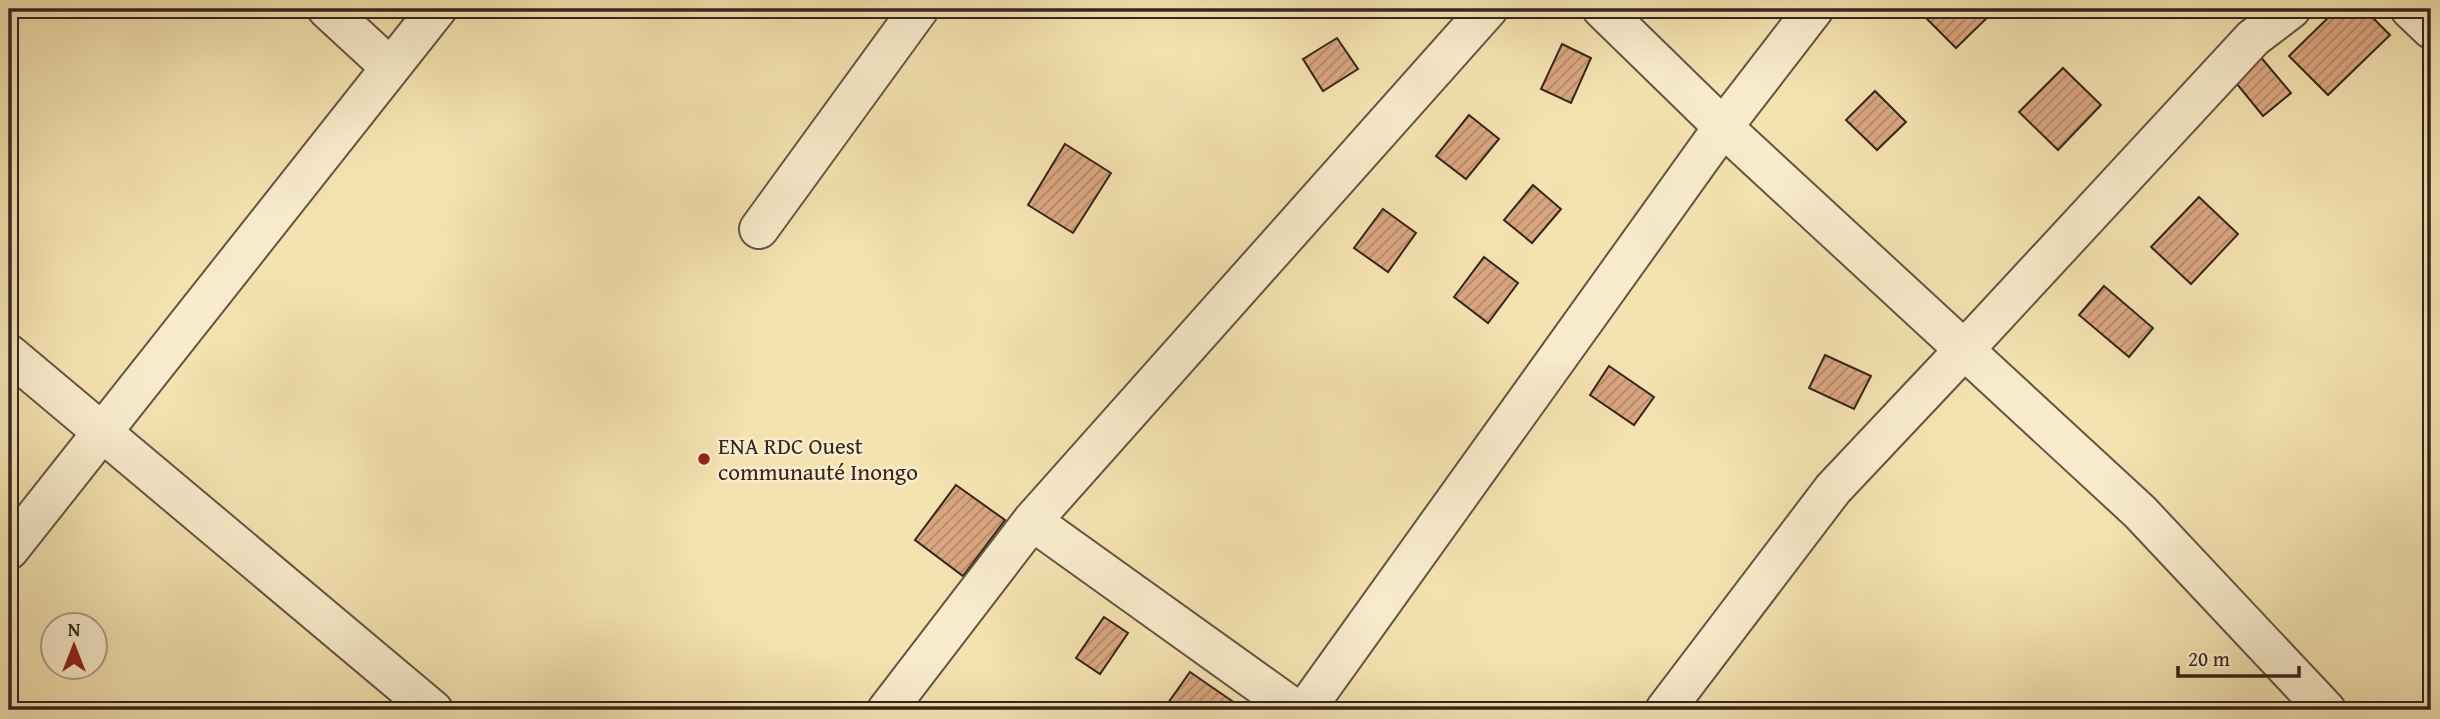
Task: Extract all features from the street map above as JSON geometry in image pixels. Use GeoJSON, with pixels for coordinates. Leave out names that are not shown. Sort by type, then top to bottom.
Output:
{"type":"FeatureCollection","features":[{"type":"Feature","properties":{"kind":"street"},"geometry":{"type":"LineString","coordinates":[[327,9],[390,67]]}},
{"type":"Feature","properties":{"kind":"street"},"geometry":{"type":"LineString","coordinates":[[9,550],[438,9]]}},
{"type":"Feature","properties":{"kind":"street"},"geometry":{"type":"LineString","coordinates":[[759,229],[919,9]]}},
{"type":"Feature","properties":{"kind":"street"},"geometry":{"type":"LineString","coordinates":[[887,710],[1032,521],[1488,9]]}},
{"type":"Feature","properties":{"kind":"street"},"geometry":{"type":"LineString","coordinates":[[1602,9],[1723,127],[2140,512],[2323,709]]}},
{"type":"Feature","properties":{"kind":"street"},"geometry":{"type":"LineString","coordinates":[[1305,710],[1723,127],[1814,9]]}},
{"type":"Feature","properties":{"kind":"street"},"geometry":{"type":"LineString","coordinates":[[1665,710],[1833,489],[2253,38],[2291,9]]}},
{"type":"Feature","properties":{"kind":"street"},"geometry":{"type":"LineString","coordinates":[[2410,9],[2431,29]]}},
{"type":"Feature","properties":{"kind":"street"},"geometry":{"type":"LineString","coordinates":[[9,354],[433,710]]}},
{"type":"Feature","properties":{"kind":"street"},"geometry":{"type":"LineString","coordinates":[[1032,521],[1296,710]]}},
{"type":"Feature","properties":{"kind":"building"},"geometry":{"type":"Polygon","coordinates":[[[1934,9],[1996,9],[1956,48],[1925,17],[1934,9]]]}},
{"type":"Feature","properties":{"kind":"building"},"geometry":{"type":"Polygon","coordinates":[[[2337,9],[2364,9],[2390,35],[2328,95],[2289,56],[2337,9]]]}},
{"type":"Feature","properties":{"kind":"building"},"geometry":{"type":"Polygon","coordinates":[[[1337,38],[1358,69],[1323,91],[1303,59],[1337,38]]]}},
{"type":"Feature","properties":{"kind":"building"},"geometry":{"type":"Polygon","coordinates":[[[1562,44],[1591,58],[1571,103],[1541,89],[1562,44]]]}},
{"type":"Feature","properties":{"kind":"building"},"geometry":{"type":"Polygon","coordinates":[[[2259,55],[2291,93],[2263,116],[2232,78],[2259,55]]]}},
{"type":"Feature","properties":{"kind":"building"},"geometry":{"type":"Polygon","coordinates":[[[2063,68],[2101,105],[2058,150],[2019,112],[2063,68]]]}},
{"type":"Feature","properties":{"kind":"building"},"geometry":{"type":"Polygon","coordinates":[[[1875,91],[1906,122],[1877,150],[1846,120],[1875,91]]]}},
{"type":"Feature","properties":{"kind":"building"},"geometry":{"type":"Polygon","coordinates":[[[1469,115],[1499,139],[1466,179],[1436,156],[1469,115]]]}},
{"type":"Feature","properties":{"kind":"building"},"geometry":{"type":"Polygon","coordinates":[[[1065,144],[1111,173],[1073,233],[1028,205],[1065,144]]]}},
{"type":"Feature","properties":{"kind":"building"},"geometry":{"type":"Polygon","coordinates":[[[1533,185],[1561,209],[1532,243],[1504,220],[1533,185]]]}},
{"type":"Feature","properties":{"kind":"building"},"geometry":{"type":"Polygon","coordinates":[[[2199,197],[2238,234],[2191,284],[2151,247],[2199,197]]]}},
{"type":"Feature","properties":{"kind":"building"},"geometry":{"type":"Polygon","coordinates":[[[1383,209],[1416,233],[1388,272],[1354,248],[1383,209]]]}},
{"type":"Feature","properties":{"kind":"building"},"geometry":{"type":"Polygon","coordinates":[[[1484,257],[1518,283],[1488,323],[1454,297],[1484,257]]]}},
{"type":"Feature","properties":{"kind":"building"},"geometry":{"type":"Polygon","coordinates":[[[2104,286],[2153,328],[2129,357],[2079,315],[2104,286]]]}},
{"type":"Feature","properties":{"kind":"building"},"geometry":{"type":"Polygon","coordinates":[[[1825,355],[1871,376],[1854,409],[1809,388],[1825,355]]]}},
{"type":"Feature","properties":{"kind":"building"},"geometry":{"type":"Polygon","coordinates":[[[1609,366],[1654,397],[1634,425],[1590,395],[1609,366]]]}},
{"type":"Feature","properties":{"kind":"building"},"geometry":{"type":"Polygon","coordinates":[[[956,485],[1005,520],[963,576],[915,540],[956,485]]]}},
{"type":"Feature","properties":{"kind":"building"},"geometry":{"type":"Polygon","coordinates":[[[1104,617],[1128,633],[1100,674],[1076,658],[1104,617]]]}},
{"type":"Feature","properties":{"kind":"building"},"geometry":{"type":"Polygon","coordinates":[[[1190,672],[1232,701],[1225,710],[1163,710],[1190,672]]]}},
{"type":"Feature","properties":{"kind":"place","name":"ENA RDC Ouest communauté Inongo"},"geometry":{"type":"Point","coordinates":[704,459]}}]}
